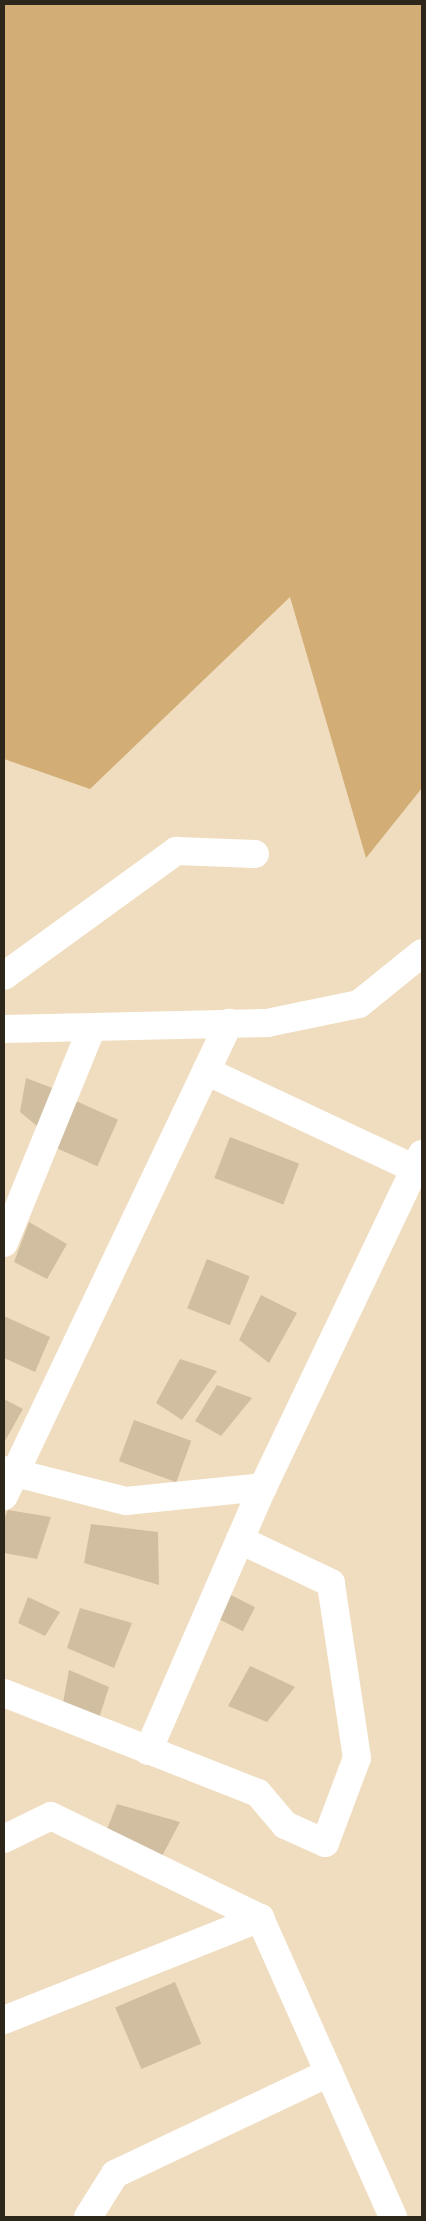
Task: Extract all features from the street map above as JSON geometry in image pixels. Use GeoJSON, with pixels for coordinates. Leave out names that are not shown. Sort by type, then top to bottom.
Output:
{"type":"FeatureCollection","features":[{"type":"Feature","properties":{"kind":"street"},"geometry":{"type":"LineString","coordinates":[[4,976],[176,851],[255,854]]}},
{"type":"Feature","properties":{"kind":"street"},"geometry":{"type":"LineString","coordinates":[[4,1029],[267,1023],[358,1004],[422,953]]}},
{"type":"Feature","properties":{"kind":"street"},"geometry":{"type":"LineString","coordinates":[[228,1024],[8,1479],[126,1501],[263,1487]]}},
{"type":"Feature","properties":{"kind":"street"},"geometry":{"type":"LineString","coordinates":[[4,1243],[92,1027]]}},
{"type":"Feature","properties":{"kind":"street"},"geometry":{"type":"LineString","coordinates":[[148,1750],[263,1487],[418,1162],[206,1070]]}},
{"type":"Feature","properties":{"kind":"street"},"geometry":{"type":"LineString","coordinates":[[4,1693],[258,1793],[285,1825],[325,1843],[357,1758],[331,1583],[240,1540]]}},
{"type":"Feature","properties":{"kind":"street"},"geometry":{"type":"LineString","coordinates":[[4,1839],[51,1816],[260,1918],[393,2217]]}},
{"type":"Feature","properties":{"kind":"street"},"geometry":{"type":"LineString","coordinates":[[4,2020],[260,1918]]}},
{"type":"Feature","properties":{"kind":"street"},"geometry":{"type":"LineString","coordinates":[[88,2217],[115,2174],[329,2073]]}},
{"type":"Feature","properties":{"kind":"shaded area"},"geometry":{"type":"Polygon","coordinates":[[[4,4],[422,4],[422,788],[366,858],[290,597],[90,789],[4,759],[4,4]]]}},
{"type":"Feature","properties":{"kind":"building"},"geometry":{"type":"Polygon","coordinates":[[[26,1078],[55,1089],[37,1126],[20,1112],[26,1078]]]}},
{"type":"Feature","properties":{"kind":"building"},"geometry":{"type":"Polygon","coordinates":[[[76,1101],[118,1120],[97,1166],[55,1148],[76,1101]]]}},
{"type":"Feature","properties":{"kind":"building"},"geometry":{"type":"Polygon","coordinates":[[[230,1137],[299,1164],[283,1205],[214,1178],[230,1137]]]}},
{"type":"Feature","properties":{"kind":"building"},"geometry":{"type":"Polygon","coordinates":[[[29,1222],[67,1244],[47,1279],[14,1262],[29,1222]]]}},
{"type":"Feature","properties":{"kind":"building"},"geometry":{"type":"Polygon","coordinates":[[[207,1259],[250,1276],[230,1325],[187,1308],[207,1259]]]}},
{"type":"Feature","properties":{"kind":"building"},"geometry":{"type":"Polygon","coordinates":[[[261,1295],[297,1313],[269,1363],[239,1340],[261,1295]]]}},
{"type":"Feature","properties":{"kind":"building"},"geometry":{"type":"Polygon","coordinates":[[[4,1316],[50,1337],[35,1372],[4,1358],[4,1316]]]}},
{"type":"Feature","properties":{"kind":"building"},"geometry":{"type":"Polygon","coordinates":[[[180,1359],[217,1371],[182,1420],[156,1403],[180,1359]]]}},
{"type":"Feature","properties":{"kind":"building"},"geometry":{"type":"Polygon","coordinates":[[[217,1385],[252,1398],[221,1436],[195,1421],[217,1385]]]}},
{"type":"Feature","properties":{"kind":"building"},"geometry":{"type":"Polygon","coordinates":[[[4,1399],[23,1409],[5,1441],[4,1441],[4,1399]]]}},
{"type":"Feature","properties":{"kind":"building"},"geometry":{"type":"Polygon","coordinates":[[[134,1420],[191,1441],[176,1482],[119,1461],[134,1420]]]}},
{"type":"Feature","properties":{"kind":"building"},"geometry":{"type":"Polygon","coordinates":[[[8,1510],[51,1517],[37,1559],[4,1553],[4,1519],[8,1510]]]}},
{"type":"Feature","properties":{"kind":"building"},"geometry":{"type":"Polygon","coordinates":[[[91,1524],[158,1532],[159,1585],[84,1563],[91,1524]]]}},
{"type":"Feature","properties":{"kind":"building"},"geometry":{"type":"Polygon","coordinates":[[[231,1595],[255,1607],[243,1631],[219,1619],[231,1595]]]}},
{"type":"Feature","properties":{"kind":"building"},"geometry":{"type":"Polygon","coordinates":[[[28,1597],[60,1612],[45,1636],[18,1623],[28,1597]]]}},
{"type":"Feature","properties":{"kind":"building"},"geometry":{"type":"Polygon","coordinates":[[[80,1608],[132,1623],[114,1668],[67,1648],[80,1608]]]}},
{"type":"Feature","properties":{"kind":"building"},"geometry":{"type":"Polygon","coordinates":[[[250,1666],[295,1687],[267,1722],[228,1706],[250,1666]]]}},
{"type":"Feature","properties":{"kind":"building"},"geometry":{"type":"Polygon","coordinates":[[[69,1670],[109,1687],[99,1718],[63,1703],[69,1670]]]}},
{"type":"Feature","properties":{"kind":"building"},"geometry":{"type":"Polygon","coordinates":[[[117,1804],[180,1822],[160,1860],[105,1834],[117,1804]]]}},
{"type":"Feature","properties":{"kind":"building"},"geometry":{"type":"Polygon","coordinates":[[[175,1982],[201,2044],[141,2069],[115,2007],[175,1982]]]}}]}
